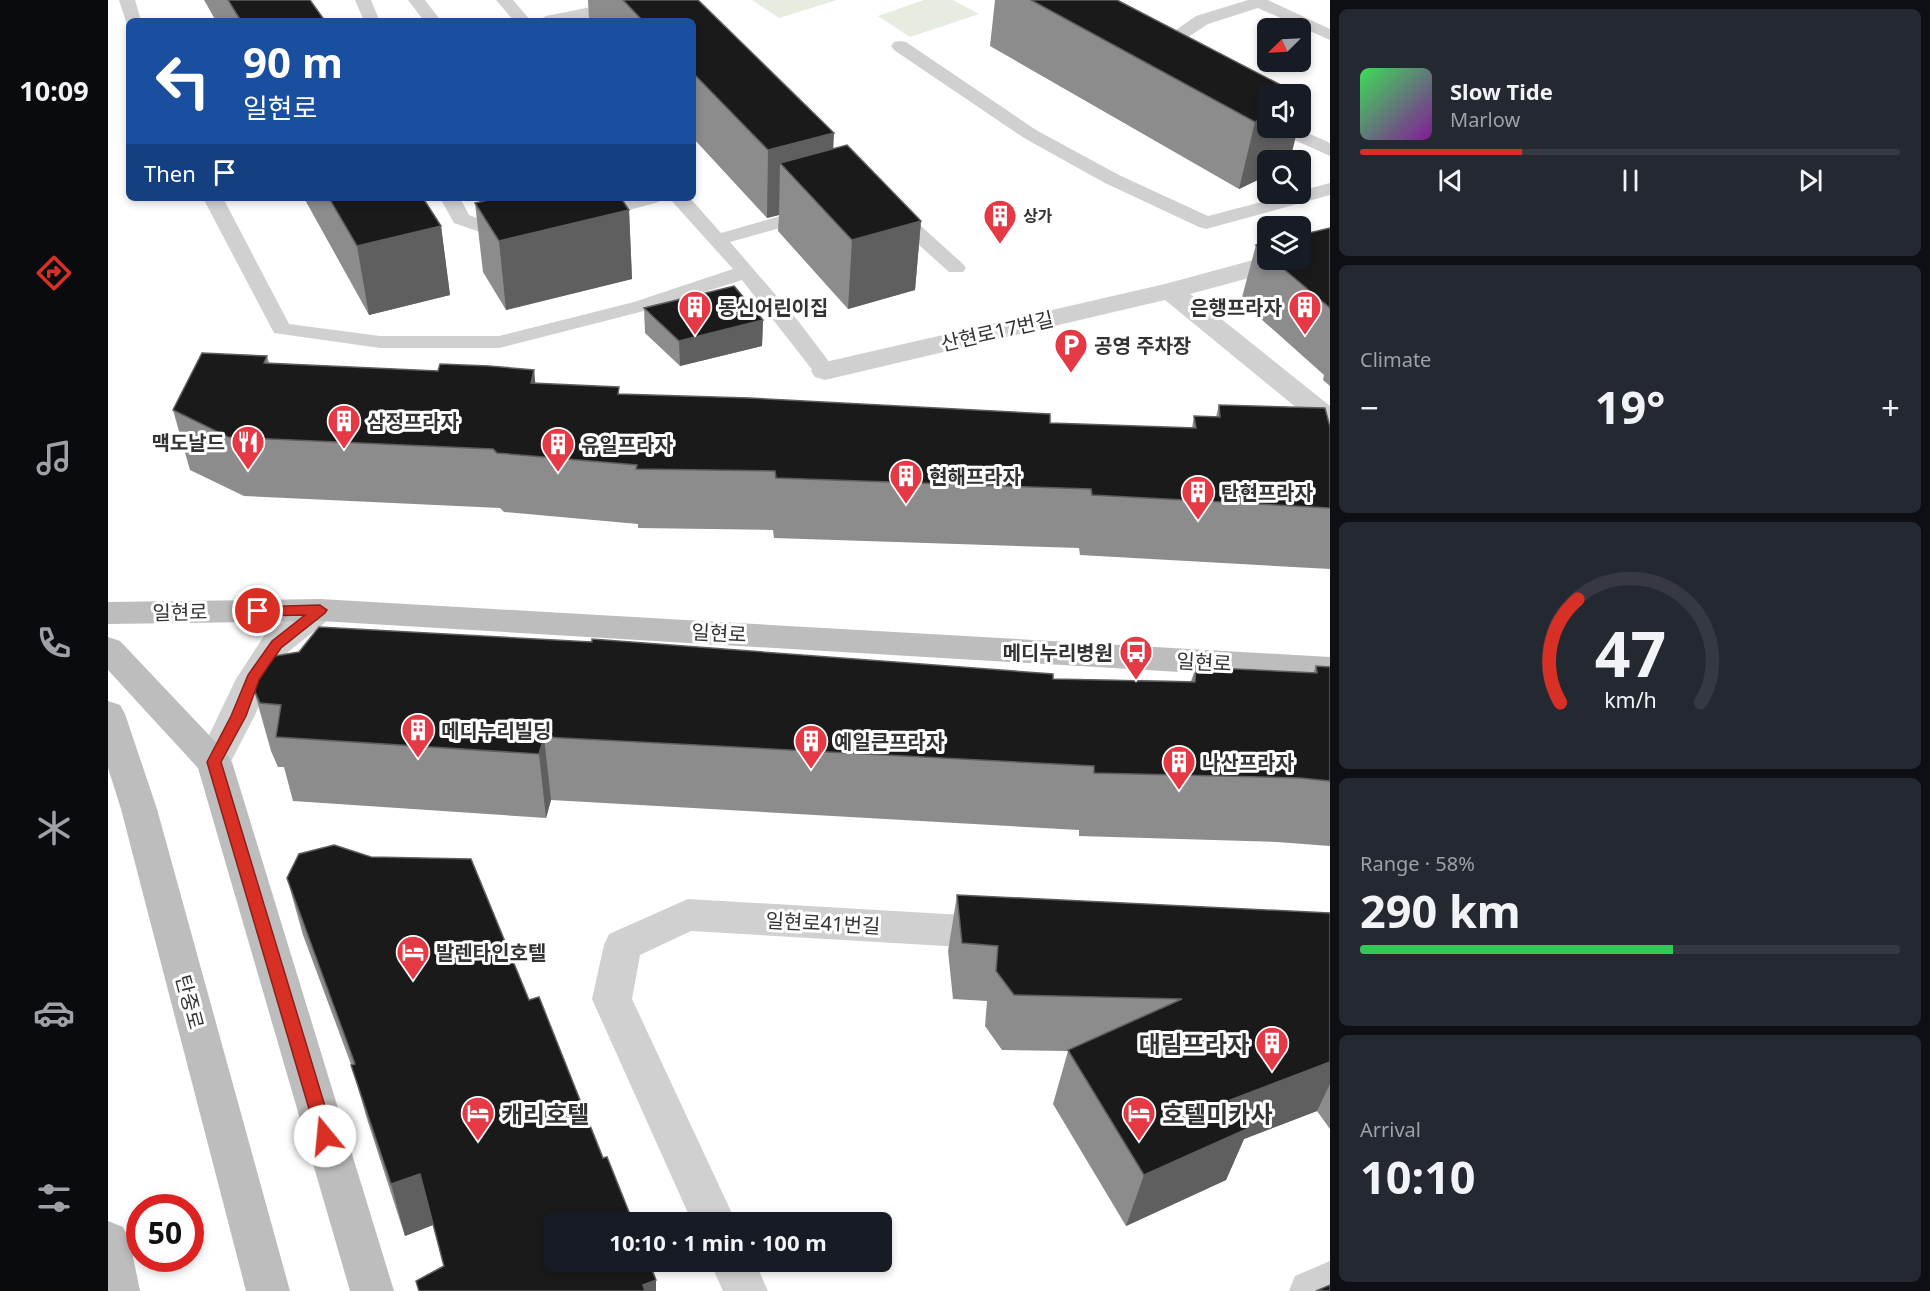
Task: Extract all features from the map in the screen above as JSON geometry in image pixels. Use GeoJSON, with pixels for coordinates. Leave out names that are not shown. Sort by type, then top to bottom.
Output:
{"type":"FeatureCollection","features":[{"type":"Feature","properties":{"kind":"main road","name":"일현로"},"geometry":{"type":"LineString","coordinates":[[108,613],[320,610],[1330,669]]}},
{"type":"Feature","properties":{"kind":"main road"},"geometry":{"type":"LineString","coordinates":[[108,649],[214,762],[372,1291]]}},
{"type":"Feature","properties":{"kind":"main road","name":"탄중로"},"geometry":{"type":"LineString","coordinates":[[108,714],[139,809],[268,1291]]}},
{"type":"Feature","properties":{"kind":"main road"},"geometry":{"type":"LineString","coordinates":[[108,1242],[117,1291]]}},
{"type":"Feature","properties":{"kind":"street","name":"산현로17번길"},"geometry":{"type":"LineString","coordinates":[[825,371],[1170,291],[1257,267]]}},
{"type":"Feature","properties":{"kind":"street"},"geometry":{"type":"LineString","coordinates":[[1170,291],[1330,421]]}},
{"type":"Feature","properties":{"kind":"street"},"geometry":{"type":"LineString","coordinates":[[214,762],[238,716],[253,679],[264,662],[276,645],[320,610]]}},
{"type":"Feature","properties":{"kind":"street","name":"일현로41번길"},"geometry":{"type":"LineString","coordinates":[[709,1212],[612,999],[623,945],[688,915],[1033,936]]}},
{"type":"Feature","properties":{"kind":"street"},"geometry":{"type":"LineString","coordinates":[[737,1272],[746,1291]]}},
{"type":"Feature","properties":{"kind":"street"},"geometry":{"type":"LineString","coordinates":[[1311,1291],[1330,1283]]}},
{"type":"Feature","properties":{"kind":"lane"},"geometry":{"type":"LineString","coordinates":[[127,0],[132,18]]}},
{"type":"Feature","properties":{"kind":"lane"},"geometry":{"type":"LineString","coordinates":[[363,0],[370,17]]}},
{"type":"Feature","properties":{"kind":"lane"},"geometry":{"type":"LineString","coordinates":[[416,0],[431,18]]}},
{"type":"Feature","properties":{"kind":"lane"},"geometry":{"type":"LineString","coordinates":[[504,0],[520,18]]}},
{"type":"Feature","properties":{"kind":"lane"},"geometry":{"type":"LineString","coordinates":[[563,18],[656,2]]}},
{"type":"Feature","properties":{"kind":"lane"},"geometry":{"type":"LineString","coordinates":[[1171,66],[1152,53],[1202,20],[1259,2],[1330,35]]}},
{"type":"Feature","properties":{"kind":"lane"},"geometry":{"type":"LineString","coordinates":[[900,46],[1030,134],[1112,179],[1206,223],[1330,189]]}},
{"type":"Feature","properties":{"kind":"lane"},"geometry":{"type":"LineString","coordinates":[[1304,138],[1330,150]]}},
{"type":"Feature","properties":{"kind":"lane"},"geometry":{"type":"LineString","coordinates":[[215,201],[281,329],[380,342],[499,342],[641,306],[746,272]]}},
{"type":"Feature","properties":{"kind":"lane"},"geometry":{"type":"LineString","coordinates":[[451,201],[460,219],[500,233],[532,226]]}},
{"type":"Feature","properties":{"kind":"lane"},"geometry":{"type":"LineString","coordinates":[[574,218],[640,201]]}},
{"type":"Feature","properties":{"kind":"lane"},"geometry":{"type":"LineString","coordinates":[[683,201],[746,272],[825,371]]}},
{"type":"Feature","properties":{"kind":"lane"},"geometry":{"type":"LineString","coordinates":[[883,203],[956,268]]}},
{"type":"Feature","properties":{"kind":"lane"},"geometry":{"type":"LineString","coordinates":[[717,240],[830,208]]}},
{"type":"Feature","properties":{"kind":"shaded area"},"geometry":{"type":"Polygon","coordinates":[[[752,0],[837,0],[779,18],[752,0]]]}},
{"type":"Feature","properties":{"kind":"shaded area"},"geometry":{"type":"Polygon","coordinates":[[[924,0],[953,0],[979,14],[910,37],[878,16],[924,0]]]}},
{"type":"Feature","properties":{"kind":"building"},"geometry":{"type":"Polygon","coordinates":[[[228,0],[310,0],[323,18],[239,18],[228,0]]]}},
{"type":"Feature","properties":{"kind":"building"},"geometry":{"type":"Polygon","coordinates":[[[623,0],[698,0],[834,133],[768,150],[696,76],[696,18],[640,18],[623,0]]]}},
{"type":"Feature","properties":{"kind":"building"},"geometry":{"type":"Polygon","coordinates":[[[1031,0],[1117,0],[1279,84],[1257,84],[1257,121],[1031,0]]]}},
{"type":"Feature","properties":{"kind":"building"},"geometry":{"type":"Polygon","coordinates":[[[847,145],[921,221],[852,240],[780,163],[847,145]]]}},
{"type":"Feature","properties":{"kind":"building"},"geometry":{"type":"Polygon","coordinates":[[[331,201],[425,201],[441,226],[357,246],[331,201]]]}},
{"type":"Feature","properties":{"kind":"building"},"geometry":{"type":"Polygon","coordinates":[[[484,201],[623,201],[629,210],[499,241],[475,203],[484,201]]]}},
{"type":"Feature","properties":{"kind":"building"},"geometry":{"type":"Polygon","coordinates":[[[1330,228],[1330,308],[1285,270],[1311,270],[1311,232],[1330,228]]]}},
{"type":"Feature","properties":{"kind":"building"},"geometry":{"type":"Polygon","coordinates":[[[734,286],[763,320],[679,341],[644,308],[734,286]]]}},
{"type":"Feature","properties":{"kind":"building"},"geometry":{"type":"Polygon","coordinates":[[[202,353],[267,356],[264,363],[438,371],[440,364],[489,366],[534,370],[531,383],[619,387],[618,394],[749,398],[1050,414],[1050,423],[1196,428],[1194,416],[1220,417],[1219,405],[1325,408],[1330,427],[1330,508],[1092,495],[1091,489],[776,478],[775,471],[636,469],[637,465],[497,453],[493,449],[228,437],[173,410],[202,353]]]}},
{"type":"Feature","properties":{"kind":"building"},"geometry":{"type":"Polygon","coordinates":[[[319,627],[592,642],[592,639],[1053,674],[1053,679],[1195,682],[1196,667],[1317,673],[1316,666],[1330,667],[1330,781],[1300,778],[1094,773],[1094,766],[544,737],[539,754],[276,737],[281,705],[260,703],[253,687],[257,671],[275,656],[299,652],[319,627]]]}},
{"type":"Feature","properties":{"kind":"building"},"geometry":{"type":"Polygon","coordinates":[[[334,845],[371,857],[471,859],[529,1000],[539,997],[603,1158],[607,1157],[629,1212],[544,1212],[544,1272],[653,1272],[656,1280],[643,1285],[645,1291],[419,1291],[416,1281],[444,1266],[420,1174],[391,1184],[351,1065],[355,1064],[287,878],[299,854],[334,845]]]}},
{"type":"Feature","properties":{"kind":"building"},"geometry":{"type":"Polygon","coordinates":[[[957,895],[1330,913],[1330,1062],[1230,1100],[1249,1128],[1144,1175],[1068,1050],[1182,999],[1014,995],[996,971],[998,946],[962,943],[957,895]]]}},
{"type":"Feature","properties":{"kind":"building"},"geometry":{"type":"Polygon","coordinates":[[[1330,1285],[1330,1291],[1316,1291],[1330,1285]]]}},
{"type":"Feature","properties":{"kind":"place","name":"상가"},"geometry":{"type":"Point","coordinates":[1000,245]}},
{"type":"Feature","properties":{"kind":"place","name":"동신어린이집"},"geometry":{"type":"Point","coordinates":[695,336]}},
{"type":"Feature","properties":{"kind":"place","name":"은행프라자"},"geometry":{"type":"Point","coordinates":[1305,336]}},
{"type":"Feature","properties":{"kind":"place","name":"공영 주차장"},"geometry":{"type":"Point","coordinates":[1071,374]}},
{"type":"Feature","properties":{"kind":"place","name":"삼정프라자"},"geometry":{"type":"Point","coordinates":[344,450]}},
{"type":"Feature","properties":{"kind":"place","name":"맥도날드"},"geometry":{"type":"Point","coordinates":[248,471]}},
{"type":"Feature","properties":{"kind":"place","name":"유일프라자"},"geometry":{"type":"Point","coordinates":[558,473]}},
{"type":"Feature","properties":{"kind":"place","name":"현해프라자"},"geometry":{"type":"Point","coordinates":[906,505]}},
{"type":"Feature","properties":{"kind":"place","name":"탄현프라자"},"geometry":{"type":"Point","coordinates":[1198,521]}},
{"type":"Feature","properties":{"kind":"place","name":"메디누리병원"},"geometry":{"type":"Point","coordinates":[1136,681]}},
{"type":"Feature","properties":{"kind":"place","name":"메디누리빌딩"},"geometry":{"type":"Point","coordinates":[418,759]}},
{"type":"Feature","properties":{"kind":"place","name":"예일큰프라자"},"geometry":{"type":"Point","coordinates":[811,770]}},
{"type":"Feature","properties":{"kind":"place","name":"나산프라자"},"geometry":{"type":"Point","coordinates":[1179,791]}},
{"type":"Feature","properties":{"kind":"place","name":"발렌타인호텔"},"geometry":{"type":"Point","coordinates":[413,981]}},
{"type":"Feature","properties":{"kind":"place","name":"대림프라자"},"geometry":{"type":"Point","coordinates":[1272,1072]}},
{"type":"Feature","properties":{"kind":"place","name":"캐리호텔"},"geometry":{"type":"Point","coordinates":[478,1142]}},
{"type":"Feature","properties":{"kind":"place","name":"호텔미카사"},"geometry":{"type":"Point","coordinates":[1139,1142]}},
{"type":"Feature","properties":{"kind":"route"},"geometry":{"type":"LineString","coordinates":[[258,611],[320,610],[276,645],[264,662],[253,679],[238,716],[214,762],[325,1136]]}}]}
